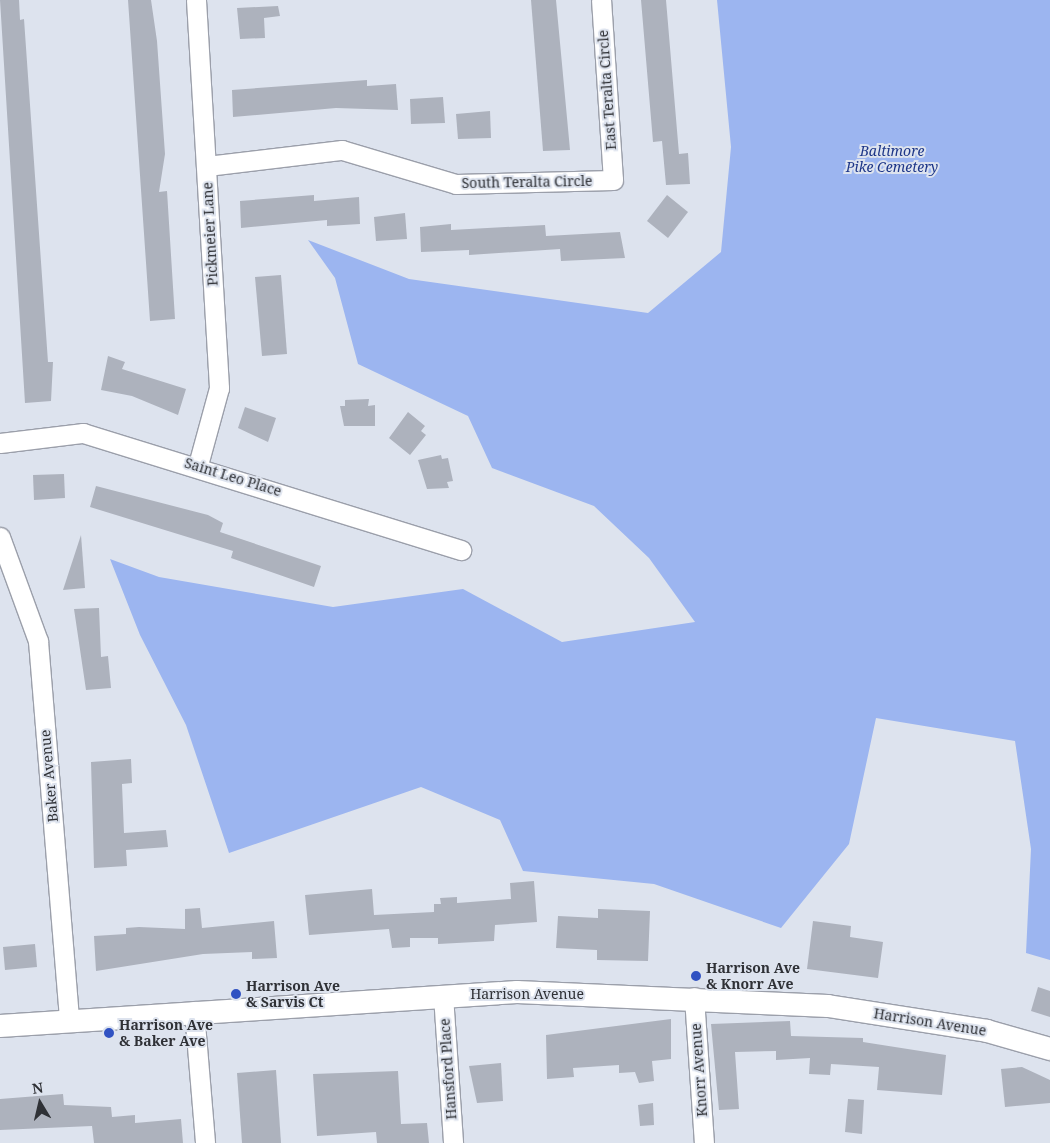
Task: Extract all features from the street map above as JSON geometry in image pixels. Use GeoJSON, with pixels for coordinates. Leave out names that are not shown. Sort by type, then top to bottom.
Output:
{"type":"FeatureCollection","features":[{"type":"Feature","properties":{"kind":"main road","name":"Harrison Avenue"},"geometry":{"type":"LineString","coordinates":[[0,1026],[443,995],[694,997],[828,1006],[987,1031],[1050,1049]]}},
{"type":"Feature","properties":{"kind":"street","name":"Pickmeier Lane"},"geometry":{"type":"LineString","coordinates":[[196,0],[219,388],[198,465]]}},
{"type":"Feature","properties":{"kind":"street","name":"East Teralta Circle"},"geometry":{"type":"LineString","coordinates":[[601,0],[613,180]]}},
{"type":"Feature","properties":{"kind":"street","name":"South Teralta Circle"},"geometry":{"type":"LineString","coordinates":[[207,166],[342,150],[456,184],[613,180]]}},
{"type":"Feature","properties":{"kind":"street","name":"Saint Leo Place"},"geometry":{"type":"LineString","coordinates":[[0,442],[83,433],[198,465],[461,550]]}},
{"type":"Feature","properties":{"kind":"street","name":"Baker Avenue"},"geometry":{"type":"LineString","coordinates":[[0,537],[38,641],[69,1022]]}},
{"type":"Feature","properties":{"kind":"street","name":"Hansford Place"},"geometry":{"type":"LineString","coordinates":[[443,995],[453,1143]]}},
{"type":"Feature","properties":{"kind":"street","name":"Knorr Avenue"},"geometry":{"type":"LineString","coordinates":[[694,997],[704,1143]]}},
{"type":"Feature","properties":{"kind":"street"},"geometry":{"type":"LineString","coordinates":[[194,1011],[205,1143]]}},
{"type":"Feature","properties":{"kind":"green space","name":"Baltimore Pike Cemetery"},"geometry":{"type":"Polygon","coordinates":[[[717,0],[1050,0],[1050,960],[1026,953],[1031,849],[1015,741],[876,718],[849,844],[781,928],[654,884],[523,871],[500,820],[421,787],[229,853],[186,725],[140,635],[110,559],[159,577],[333,607],[463,589],[562,642],[695,622],[649,558],[594,506],[492,468],[468,416],[358,364],[335,278],[308,240],[409,279],[648,313],[721,252],[731,147],[717,0]]]}},
{"type":"Feature","properties":{"kind":"building"},"geometry":{"type":"Polygon","coordinates":[[[0,0],[19,0],[20,20],[24,19],[48,362],[53,362],[51,401],[25,403],[0,0]]]}},
{"type":"Feature","properties":{"kind":"building"},"geometry":{"type":"Polygon","coordinates":[[[128,0],[151,0],[157,41],[165,154],[159,192],[167,191],[175,319],[150,321],[128,0]]]}},
{"type":"Feature","properties":{"kind":"building"},"geometry":{"type":"Polygon","coordinates":[[[531,0],[556,0],[570,150],[543,151],[531,0]]]}},
{"type":"Feature","properties":{"kind":"building"},"geometry":{"type":"Polygon","coordinates":[[[641,0],[666,0],[679,154],[688,153],[690,184],[666,185],[662,141],[653,142],[641,0]]]}},
{"type":"Feature","properties":{"kind":"building"},"geometry":{"type":"Polygon","coordinates":[[[278,6],[280,16],[264,18],[265,38],[240,39],[237,8],[278,6]]]}},
{"type":"Feature","properties":{"kind":"building"},"geometry":{"type":"Polygon","coordinates":[[[367,80],[367,86],[396,84],[398,110],[336,108],[233,117],[232,90],[367,80]]]}},
{"type":"Feature","properties":{"kind":"building"},"geometry":{"type":"Polygon","coordinates":[[[443,97],[445,123],[411,124],[410,99],[443,97]]]}},
{"type":"Feature","properties":{"kind":"building"},"geometry":{"type":"Polygon","coordinates":[[[490,111],[491,138],[458,139],[456,114],[490,111]]]}},
{"type":"Feature","properties":{"kind":"building"},"geometry":{"type":"Polygon","coordinates":[[[314,195],[314,201],[359,197],[360,224],[327,226],[327,220],[241,228],[240,201],[314,195]]]}},
{"type":"Feature","properties":{"kind":"building"},"geometry":{"type":"Polygon","coordinates":[[[667,195],[688,212],[668,238],[647,221],[667,195]]]}},
{"type":"Feature","properties":{"kind":"building"},"geometry":{"type":"Polygon","coordinates":[[[405,213],[407,239],[376,241],[374,217],[405,213]]]}},
{"type":"Feature","properties":{"kind":"building"},"geometry":{"type":"Polygon","coordinates":[[[451,224],[451,230],[545,225],[546,236],[620,232],[625,258],[561,261],[560,249],[469,255],[469,250],[421,252],[420,227],[451,224]]]}},
{"type":"Feature","properties":{"kind":"building"},"geometry":{"type":"Polygon","coordinates":[[[281,275],[287,354],[262,356],[255,277],[281,275]]]}},
{"type":"Feature","properties":{"kind":"building"},"geometry":{"type":"Polygon","coordinates":[[[108,356],[125,362],[122,369],[186,389],[178,415],[132,396],[101,390],[108,356]]]}},
{"type":"Feature","properties":{"kind":"building"},"geometry":{"type":"Polygon","coordinates":[[[369,399],[368,406],[375,405],[375,426],[344,426],[340,406],[345,406],[345,400],[369,399]]]}},
{"type":"Feature","properties":{"kind":"building"},"geometry":{"type":"Polygon","coordinates":[[[245,407],[276,418],[268,442],[238,428],[245,407]]]}},
{"type":"Feature","properties":{"kind":"building"},"geometry":{"type":"Polygon","coordinates":[[[408,412],[425,426],[421,431],[426,435],[410,455],[389,438],[408,412]]]}},
{"type":"Feature","properties":{"kind":"building"},"geometry":{"type":"Polygon","coordinates":[[[441,455],[442,459],[448,458],[453,481],[447,482],[449,488],[427,489],[418,460],[441,455]]]}},
{"type":"Feature","properties":{"kind":"building"},"geometry":{"type":"Polygon","coordinates":[[[64,474],[65,498],[34,500],[33,475],[64,474]]]}},
{"type":"Feature","properties":{"kind":"building"},"geometry":{"type":"Polygon","coordinates":[[[96,486],[208,515],[223,523],[220,532],[321,566],[314,587],[231,558],[233,551],[90,507],[96,486]]]}},
{"type":"Feature","properties":{"kind":"building"},"geometry":{"type":"Polygon","coordinates":[[[81,535],[85,588],[63,590],[81,535]]]}},
{"type":"Feature","properties":{"kind":"building"},"geometry":{"type":"Polygon","coordinates":[[[99,608],[101,657],[108,656],[111,688],[86,690],[74,609],[99,608]]]}},
{"type":"Feature","properties":{"kind":"building"},"geometry":{"type":"Polygon","coordinates":[[[131,759],[132,783],[122,784],[124,833],[166,830],[168,847],[126,850],[127,866],[94,868],[91,762],[131,759]]]}},
{"type":"Feature","properties":{"kind":"building"},"geometry":{"type":"Polygon","coordinates":[[[534,881],[537,922],[495,925],[494,941],[438,944],[438,938],[410,938],[410,947],[392,948],[389,929],[309,935],[305,895],[372,889],[374,915],[434,912],[434,904],[441,904],[440,898],[457,897],[457,903],[511,899],[510,883],[534,881]]]}},
{"type":"Feature","properties":{"kind":"building"},"geometry":{"type":"Polygon","coordinates":[[[200,908],[202,928],[274,921],[277,958],[252,959],[252,952],[203,954],[96,971],[94,936],[126,934],[126,928],[139,927],[185,929],[185,909],[200,908]]]}},
{"type":"Feature","properties":{"kind":"building"},"geometry":{"type":"Polygon","coordinates":[[[598,909],[650,911],[648,961],[597,960],[597,950],[556,948],[558,916],[598,918],[598,909]]]}},
{"type":"Feature","properties":{"kind":"building"},"geometry":{"type":"Polygon","coordinates":[[[813,921],[851,926],[850,937],[883,942],[878,978],[807,969],[813,921]]]}},
{"type":"Feature","properties":{"kind":"building"},"geometry":{"type":"Polygon","coordinates":[[[35,944],[37,967],[5,970],[3,947],[35,944]]]}},
{"type":"Feature","properties":{"kind":"building"},"geometry":{"type":"Polygon","coordinates":[[[1038,987],[1050,991],[1050,1017],[1031,1011],[1038,987]]]}},
{"type":"Feature","properties":{"kind":"building"},"geometry":{"type":"Polygon","coordinates":[[[671,1019],[671,1059],[652,1061],[654,1081],[639,1083],[635,1072],[619,1073],[619,1065],[573,1068],[574,1077],[547,1079],[546,1035],[671,1019]]]}},
{"type":"Feature","properties":{"kind":"building"},"geometry":{"type":"Polygon","coordinates":[[[790,1021],[791,1036],[863,1038],[863,1042],[946,1055],[942,1095],[877,1090],[879,1067],[831,1064],[830,1075],[809,1074],[810,1058],[776,1060],[776,1051],[735,1052],[739,1109],[719,1110],[711,1024],[790,1021]]]}},
{"type":"Feature","properties":{"kind":"building"},"geometry":{"type":"Polygon","coordinates":[[[501,1063],[503,1101],[477,1103],[469,1066],[501,1063]]]}},
{"type":"Feature","properties":{"kind":"building"},"geometry":{"type":"Polygon","coordinates":[[[1022,1067],[1050,1080],[1050,1103],[1005,1107],[1001,1069],[1022,1067]]]}},
{"type":"Feature","properties":{"kind":"building"},"geometry":{"type":"Polygon","coordinates":[[[276,1070],[281,1143],[242,1143],[237,1073],[276,1070]]]}},
{"type":"Feature","properties":{"kind":"building"},"geometry":{"type":"Polygon","coordinates":[[[398,1071],[401,1124],[427,1123],[429,1143],[377,1143],[376,1132],[317,1136],[313,1074],[398,1071]]]}},
{"type":"Feature","properties":{"kind":"building"},"geometry":{"type":"Polygon","coordinates":[[[63,1094],[64,1105],[111,1107],[112,1117],[135,1115],[135,1123],[181,1119],[183,1143],[94,1143],[92,1126],[0,1130],[0,1099],[63,1094]]]}},
{"type":"Feature","properties":{"kind":"building"},"geometry":{"type":"Polygon","coordinates":[[[848,1099],[864,1100],[862,1134],[845,1132],[848,1099]]]}},
{"type":"Feature","properties":{"kind":"building"},"geometry":{"type":"Polygon","coordinates":[[[653,1103],[654,1125],[640,1126],[638,1105],[653,1103]]]}},
{"type":"Feature","properties":{"kind":"place","name":"Harrison Ave & Knorr Ave"},"geometry":{"type":"Point","coordinates":[696,976]}},
{"type":"Feature","properties":{"kind":"place","name":"Harrison Ave & Sarvis Ct"},"geometry":{"type":"Point","coordinates":[236,994]}},
{"type":"Feature","properties":{"kind":"place","name":"Harrison Ave & Baker Ave"},"geometry":{"type":"Point","coordinates":[109,1033]}}]}
